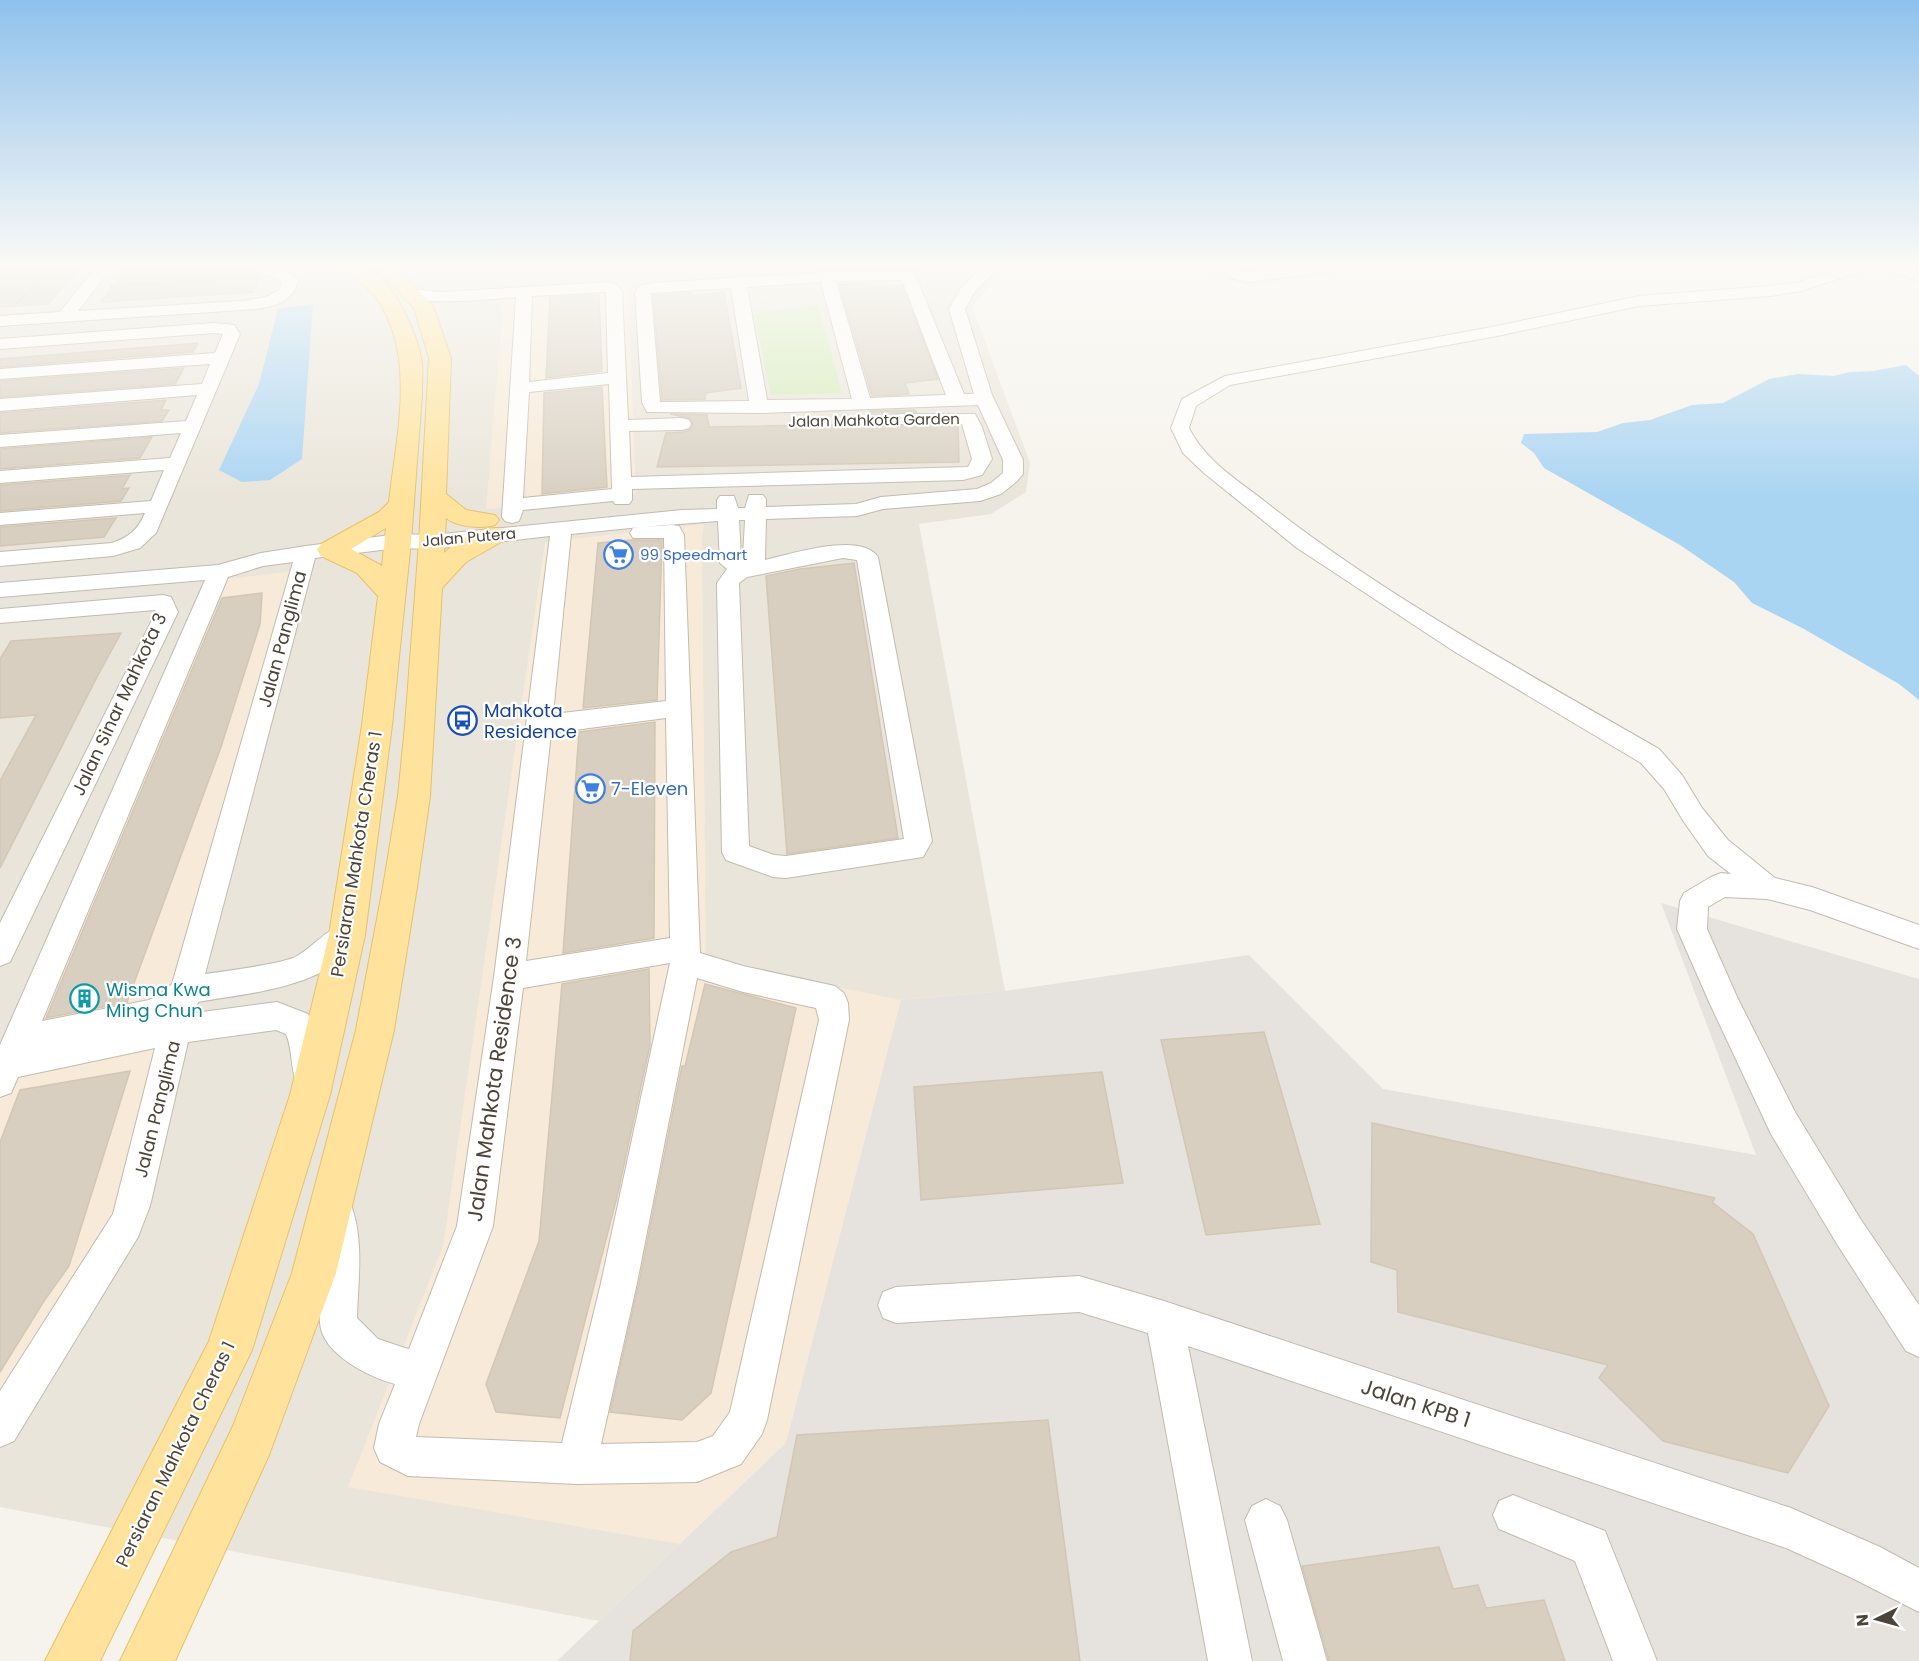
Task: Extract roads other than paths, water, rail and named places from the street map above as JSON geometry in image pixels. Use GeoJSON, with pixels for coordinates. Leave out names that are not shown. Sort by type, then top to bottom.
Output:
{"type":"FeatureCollection","features":[{"type":"Feature","properties":{"kind":"main road","name":"Persiaran Mahkota Cheras 1"},"geometry":{"type":"LineString","coordinates":[[73,1660],[229,1350],[310,1095],[347,935],[377,725],[398,541],[411,395],[411,363],[406,345]]}},
{"type":"Feature","properties":{"kind":"main road"},"geometry":{"type":"LineString","coordinates":[[147,1661],[252,1438],[314,1274],[375,1030],[414,796],[433,534],[440,358],[436,345]]}},
{"type":"Feature","properties":{"kind":"main road"},"geometry":{"type":"LineString","coordinates":[[429,587],[456,555],[490,528],[459,516],[434,496]]}},
{"type":"Feature","properties":{"kind":"main road"},"geometry":{"type":"LineString","coordinates":[[318,552],[388,518],[401,504]]}},
{"type":"Feature","properties":{"kind":"main road"},"geometry":{"type":"LineString","coordinates":[[318,552],[370,568],[381,578],[392,596]]}},
{"type":"Feature","properties":{"kind":"street"},"geometry":{"type":"LineString","coordinates":[[0,435],[11,404],[56,345]]}},
{"type":"Feature","properties":{"kind":"street"},"geometry":{"type":"LineString","coordinates":[[3,580],[133,543],[149,529],[228,345]]}},
{"type":"Feature","properties":{"kind":"street"},"geometry":{"type":"LineString","coordinates":[[512,511],[522,345]]}},
{"type":"Feature","properties":{"kind":"street"},"geometry":{"type":"LineString","coordinates":[[561,535],[571,519],[622,495],[617,345]]}},
{"type":"Feature","properties":{"kind":"street"},"geometry":{"type":"LineString","coordinates":[[647,345],[651,402],[654,408],[863,404],[984,397]]}},
{"type":"Feature","properties":{"kind":"street"},"geometry":{"type":"LineString","coordinates":[[748,345],[759,407]]}},
{"type":"Feature","properties":{"kind":"street"},"geometry":{"type":"LineString","coordinates":[[846,345],[863,404]]}},
{"type":"Feature","properties":{"kind":"street"},"geometry":{"type":"LineString","coordinates":[[935,345],[957,399]]}},
{"type":"Feature","properties":{"kind":"street","name":"Jalan Putera"},"geometry":{"type":"LineString","coordinates":[[490,528],[512,511],[574,509],[622,495],[727,507],[856,510],[881,503],[980,495],[1002,486],[1012,474],[1012,460],[984,397],[968,345]]}},
{"type":"Feature","properties":{"kind":"street"},"geometry":{"type":"LineString","coordinates":[[1423,345],[1225,381],[1188,403],[1180,428],[1190,449],[1210,469],[1304,543],[1463,645],[1650,756],[1673,782],[1693,815],[1718,848],[1767,887]]}},
{"type":"Feature","properties":{"kind":"street"},"geometry":{"type":"LineString","coordinates":[[0,374],[222,358]]}},
{"type":"Feature","properties":{"kind":"street"},"geometry":{"type":"LineString","coordinates":[[520,388],[619,377]]}},
{"type":"Feature","properties":{"kind":"street"},"geometry":{"type":"LineString","coordinates":[[11,404],[209,389]]}},
{"type":"Feature","properties":{"kind":"street","name":"Jalan Mahkota Garden"},"geometry":{"type":"LineString","coordinates":[[620,426],[968,418],[973,427],[982,459],[975,471],[963,474],[833,488],[622,495]]}},
{"type":"Feature","properties":{"kind":"street"},"geometry":{"type":"LineString","coordinates":[[0,441],[193,426]]}},
{"type":"Feature","properties":{"kind":"street"},"geometry":{"type":"LineString","coordinates":[[0,477],[177,463]]}},
{"type":"Feature","properties":{"kind":"street","name":"Jalan Putera"},"geometry":{"type":"LineString","coordinates":[[756,506],[833,488],[881,503]]}},
{"type":"Feature","properties":{"kind":"street"},"geometry":{"type":"LineString","coordinates":[[0,519],[159,506]]}},
{"type":"Feature","properties":{"kind":"street"},"geometry":{"type":"LineString","coordinates":[[727,507],[731,563],[741,569],[843,551],[858,551],[867,557],[918,841],[913,849],[786,867],[773,866],[736,852],[728,583],[732,575],[741,569],[754,560],[756,506]]}},
{"type":"Feature","properties":{"kind":"street","name":"Jalan Putera"},"geometry":{"type":"LineString","coordinates":[[261,560],[433,534],[490,528],[561,535],[727,507]]}},
{"type":"Feature","properties":{"kind":"street"},"geometry":{"type":"LineString","coordinates":[[561,535],[672,531],[674,535],[685,955],[619,1283],[577,1464]]}},
{"type":"Feature","properties":{"kind":"street","name":"Jalan Mahkota Residence 3"},"geometry":{"type":"LineString","coordinates":[[561,535],[508,977],[475,1226],[399,1424],[394,1448],[408,1456],[577,1464],[697,1462],[727,1450],[748,1420],[834,1020],[833,1003],[824,996],[742,979],[685,955]]}},
{"type":"Feature","properties":{"kind":"street","name":"Jalan Panglima"},"geometry":{"type":"LineString","coordinates":[[0,1427],[126,1225],[133,1206],[185,991],[318,552]]}},
{"type":"Feature","properties":{"kind":"street"},"geometry":{"type":"LineString","coordinates":[[3,580],[227,553],[261,560]]}},
{"type":"Feature","properties":{"kind":"street"},"geometry":{"type":"LineString","coordinates":[[3,580],[219,572],[261,560]]}},
{"type":"Feature","properties":{"kind":"street"},"geometry":{"type":"LineString","coordinates":[[6,1063],[219,572]]}},
{"type":"Feature","properties":{"kind":"street","name":"Jalan Sinar Mahkota 3"},"geometry":{"type":"LineString","coordinates":[[0,616],[163,602],[167,612],[0,953]]}},
{"type":"Feature","properties":{"kind":"street"},"geometry":{"type":"LineString","coordinates":[[539,725],[678,708]]}},
{"type":"Feature","properties":{"kind":"street"},"geometry":{"type":"LineString","coordinates":[[1919,938],[1812,899],[1767,887],[1721,885],[1694,902],[1692,929],[1725,1004],[1783,1123],[1849,1232],[1919,1338]]}},
{"type":"Feature","properties":{"kind":"street"},"geometry":{"type":"LineString","coordinates":[[6,1063],[152,1013],[170,1005],[185,991],[300,970],[321,957],[347,935]]}},
{"type":"Feature","properties":{"kind":"street"},"geometry":{"type":"LineString","coordinates":[[508,977],[685,955]]}},
{"type":"Feature","properties":{"kind":"street"},"geometry":{"type":"LineString","coordinates":[[6,1063],[176,1030],[277,1016],[297,1024],[305,1042],[310,1095]]}},
{"type":"Feature","properties":{"kind":"street"},"geometry":{"type":"LineString","coordinates":[[334,1196],[342,1245],[338,1325],[358,1350],[372,1359],[420,1370]]}},
{"type":"Feature","properties":{"kind":"street","name":"Jalan KPB 1"},"geometry":{"type":"LineString","coordinates":[[896,1305],[1079,1294],[1164,1319],[1791,1529],[1865,1562],[1919,1592]]}},
{"type":"Feature","properties":{"kind":"street"},"geometry":{"type":"LineString","coordinates":[[1164,1319],[1230,1661]]}},
{"type":"Feature","properties":{"kind":"street"},"geometry":{"type":"LineString","coordinates":[[1513,1515],[1590,1546],[1635,1661]]}},
{"type":"Feature","properties":{"kind":"street"},"geometry":{"type":"LineString","coordinates":[[1266,1520],[1305,1661]]}},
{"type":"Feature","properties":{"kind":"water"},"geometry":{"type":"Polygon","coordinates":[[[269,345],[310,345],[302,459],[270,480],[242,482],[219,470],[259,384],[269,345]]]}},
{"type":"Feature","properties":{"kind":"water"},"geometry":{"type":"Polygon","coordinates":[[[1906,365],[1919,376],[1919,700],[1899,684],[1804,629],[1752,603],[1734,582],[1680,545],[1544,468],[1534,453],[1521,443],[1524,434],[1597,432],[1623,423],[1650,420],[1692,405],[1723,403],[1769,379],[1798,374],[1834,376],[1906,365]]]}},
{"type":"Feature","properties":{"kind":"place","name":"99 Speedmart"},"geometry":{"type":"Point","coordinates":[619,554]}},
{"type":"Feature","properties":{"kind":"place","name":"Mahkota Residence"},"geometry":{"type":"Point","coordinates":[463,720]}},
{"type":"Feature","properties":{"kind":"place","name":"7-Eleven"},"geometry":{"type":"Point","coordinates":[590,788]}},
{"type":"Feature","properties":{"kind":"place","name":"Wisma Kwa Ming Chun"},"geometry":{"type":"Point","coordinates":[85,999]}}]}
